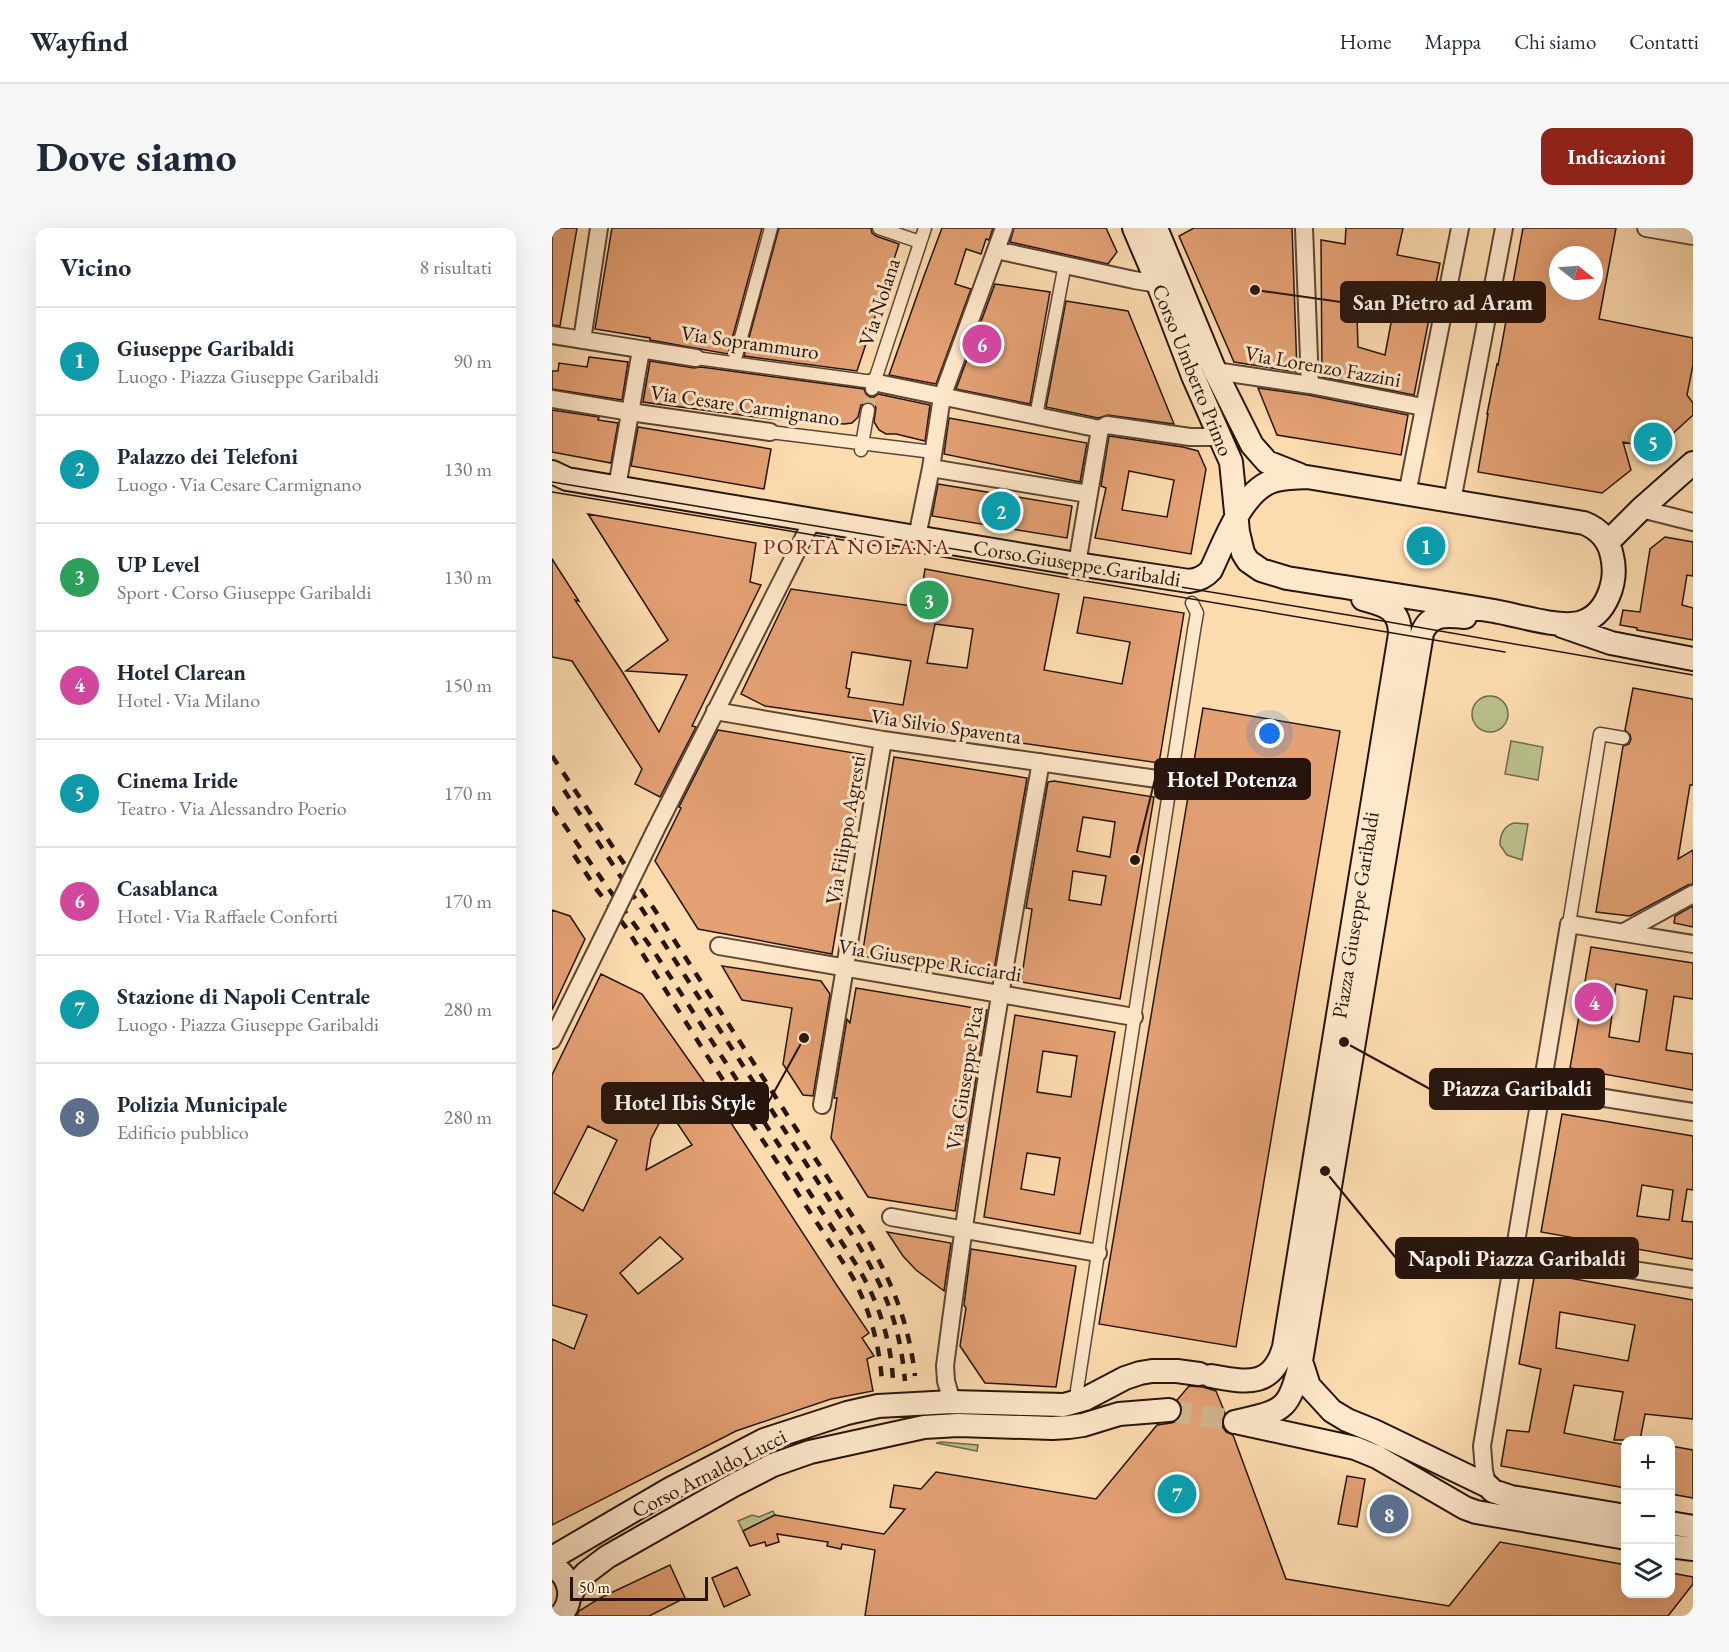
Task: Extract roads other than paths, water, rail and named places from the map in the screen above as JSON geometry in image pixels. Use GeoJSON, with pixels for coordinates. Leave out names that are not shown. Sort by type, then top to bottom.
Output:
{"type":"FeatureCollection","features":[{"type":"Feature","properties":{"kind":"main road","name":"Corso Umberto Primo"},"geometry":{"type":"LineString","coordinates":[[1134,228],[1193,376],[1231,462],[1237,517]]}},
{"type":"Feature","properties":{"kind":"main road","name":"Corso Umberto Primo"},"geometry":{"type":"LineString","coordinates":[[1160,230],[1215,371],[1252,445],[1267,462],[1307,477]]}},
{"type":"Feature","properties":{"kind":"main road"},"geometry":{"type":"LineString","coordinates":[[1237,517],[1250,497],[1268,482],[1307,477],[1584,523],[1601,533],[1608,542],[1641,509],[1693,464]]}},
{"type":"Feature","properties":{"kind":"main road"},"geometry":{"type":"LineString","coordinates":[[552,472],[567,479],[810,520]]}},
{"type":"Feature","properties":{"kind":"main road","name":"Corso Giuseppe Garibaldi"},"geometry":{"type":"LineString","coordinates":[[810,520],[1189,581],[1196,580],[1211,570],[1237,517]]}},
{"type":"Feature","properties":{"kind":"main road","name":"Piazza Giuseppe Garibaldi"},"geometry":{"type":"LineString","coordinates":[[1237,517],[1243,553],[1255,567],[1268,573],[1552,622],[1579,622],[1589,619],[1605,603],[1614,570],[1608,542]]}},
{"type":"Feature","properties":{"kind":"main road","name":"Piazza Giuseppe Garibaldi"},"geometry":{"type":"LineString","coordinates":[[1060,1412],[1125,1378],[1140,1373],[1177,1371],[1248,1382],[1262,1378],[1273,1370],[1284,1347],[1400,634],[1398,618],[1388,608],[1322,583]]}},
{"type":"Feature","properties":{"kind":"main road","name":"Piazza Giuseppe Garibaldi"},"geometry":{"type":"LineString","coordinates":[[1505,613],[1465,617],[1439,616],[1427,624],[1422,633],[1301,1361],[1294,1389],[1284,1405],[1277,1410],[1231,1421],[1355,1448],[1377,1457],[1465,1508],[1476,1512],[1621,1537]]}},
{"type":"Feature","properties":{"kind":"main road"},"geometry":{"type":"LineString","coordinates":[[1552,622],[1611,643],[1693,659]]}},
{"type":"Feature","properties":{"kind":"main road"},"geometry":{"type":"LineString","coordinates":[[1301,1361],[1310,1386],[1332,1411],[1488,1486],[1493,1491],[1511,1497],[1621,1515]]}},
{"type":"Feature","properties":{"kind":"main road","name":"Corso Arnaldo Lucci"},"geometry":{"type":"LineString","coordinates":[[552,1558],[670,1489],[764,1440],[847,1413],[878,1406],[952,1402],[1060,1412]]}},
{"type":"Feature","properties":{"kind":"main road"},"geometry":{"type":"LineString","coordinates":[[1060,1412],[1083,1425],[1119,1414],[1169,1410]]}},
{"type":"Feature","properties":{"kind":"main road","name":"Corso Arnaldo Lucci"},"geometry":{"type":"LineString","coordinates":[[564,1607],[577,1583],[607,1557],[773,1465],[810,1452],[924,1427],[1060,1412]]}},
{"type":"Feature","properties":{"kind":"main road"},"geometry":{"type":"LineString","coordinates":[[1675,1524],[1693,1527]]}},
{"type":"Feature","properties":{"kind":"main road"},"geometry":{"type":"LineString","coordinates":[[1675,1547],[1693,1549]]}},
{"type":"Feature","properties":{"kind":"main road"},"geometry":{"type":"LineString","coordinates":[[552,1566],[567,1580],[570,1593],[564,1607]]}},
{"type":"Feature","properties":{"kind":"street"},"geometry":{"type":"LineString","coordinates":[[582,340],[599,228]]}},
{"type":"Feature","properties":{"kind":"street"},"geometry":{"type":"LineString","coordinates":[[734,363],[771,228]]}},
{"type":"Feature","properties":{"kind":"street"},"geometry":{"type":"LineString","coordinates":[[879,228],[920,242]]}},
{"type":"Feature","properties":{"kind":"street","name":"Via Nolana"},"geometry":{"type":"LineString","coordinates":[[872,385],[925,228]]}},
{"type":"Feature","properties":{"kind":"street"},"geometry":{"type":"LineString","coordinates":[[917,537],[942,397],[1004,228]]}},
{"type":"Feature","properties":{"kind":"street"},"geometry":{"type":"LineString","coordinates":[[1304,228],[1310,385]]}},
{"type":"Feature","properties":{"kind":"street"},"geometry":{"type":"LineString","coordinates":[[1407,494],[1460,228]]}},
{"type":"Feature","properties":{"kind":"street"},"geometry":{"type":"LineString","coordinates":[[1452,501],[1504,228]]}},
{"type":"Feature","properties":{"kind":"street"},"geometry":{"type":"LineString","coordinates":[[1646,228],[1693,236]]}},
{"type":"Feature","properties":{"kind":"street"},"geometry":{"type":"LineString","coordinates":[[996,250],[1158,284]]}},
{"type":"Feature","properties":{"kind":"street"},"geometry":{"type":"LineString","coordinates":[[1036,416],[1065,264]]}},
{"type":"Feature","properties":{"kind":"street","name":"Via Soprammuro"},"geometry":{"type":"LineString","coordinates":[[552,335],[942,397],[1100,429],[1107,425],[1190,437],[1220,437]]}},
{"type":"Feature","properties":{"kind":"street"},"geometry":{"type":"LineString","coordinates":[[617,488],[641,350]]}},
{"type":"Feature","properties":{"kind":"street","name":"Via Lorenzo Fazzini"},"geometry":{"type":"LineString","coordinates":[[1215,371],[1310,385],[1424,407]]}},
{"type":"Feature","properties":{"kind":"street","name":"Via Cesare Carmignano"},"geometry":{"type":"LineString","coordinates":[[552,399],[861,447],[1088,494]]}},
{"type":"Feature","properties":{"kind":"street"},"geometry":{"type":"LineString","coordinates":[[861,447],[868,410]]}},
{"type":"Feature","properties":{"kind":"street"},"geometry":{"type":"LineString","coordinates":[[1077,564],[1100,429]]}},
{"type":"Feature","properties":{"kind":"street"},"geometry":{"type":"LineString","coordinates":[[1641,509],[1693,522]]}},
{"type":"Feature","properties":{"kind":"street"},"geometry":{"type":"LineString","coordinates":[[552,1040],[714,711],[808,529],[810,520]]}},
{"type":"Feature","properties":{"kind":"street"},"geometry":{"type":"LineString","coordinates":[[1060,1412],[1098,1253],[1197,614],[1192,603]]}},
{"type":"Feature","properties":{"kind":"street","name":"Via Silvio Spaventa"},"geometry":{"type":"LineString","coordinates":[[714,711],[883,740],[1171,781]]}},
{"type":"Feature","properties":{"kind":"street"},"geometry":{"type":"LineString","coordinates":[[1488,1486],[1482,1446],[1600,734],[1623,738]]}},
{"type":"Feature","properties":{"kind":"street","name":"Via Filippo Agresti"},"geometry":{"type":"LineString","coordinates":[[822,1105],[883,740]]}},
{"type":"Feature","properties":{"kind":"street","name":"Via Giuseppe Pica"},"geometry":{"type":"LineString","coordinates":[[952,1402],[946,1381],[945,1366],[962,1230],[1000,994],[1041,762]]}},
{"type":"Feature","properties":{"kind":"street"},"geometry":{"type":"LineString","coordinates":[[1624,932],[1693,894]]}},
{"type":"Feature","properties":{"kind":"street"},"geometry":{"type":"LineString","coordinates":[[1569,924],[1693,944]]}},
{"type":"Feature","properties":{"kind":"street","name":"Via Giuseppe Ricciardi"},"geometry":{"type":"LineString","coordinates":[[719,946],[1134,1017]]}},
{"type":"Feature","properties":{"kind":"street"},"geometry":{"type":"LineString","coordinates":[[1542,1088],[1693,1112]]}},
{"type":"Feature","properties":{"kind":"street"},"geometry":{"type":"LineString","coordinates":[[891,1217],[1098,1253]]}},
{"type":"Feature","properties":{"kind":"street"},"geometry":{"type":"LineString","coordinates":[[1515,1252],[1693,1279]]}},
{"type":"Feature","properties":{"kind":"tunnel"},"geometry":{"type":"LineString","coordinates":[[868,410],[872,389]]}},
{"type":"Feature","properties":{"kind":"tunnel"},"geometry":{"type":"LineString","coordinates":[[1169,1410],[1227,1420]]}},
{"type":"Feature","properties":{"kind":"tram line"},"geometry":{"type":"LineString","coordinates":[[552,482],[1693,675]]}},
{"type":"Feature","properties":{"kind":"tram line"},"geometry":{"type":"LineString","coordinates":[[552,492],[1505,652]]}},
{"type":"Feature","properties":{"kind":"railway"},"geometry":{"type":"LineString","coordinates":[[552,756],[647,898],[868,1240],[899,1305],[909,1339],[915,1376]]}},
{"type":"Feature","properties":{"kind":"railway"},"geometry":{"type":"LineString","coordinates":[[564,790],[858,1244],[890,1310],[903,1361],[905,1381]]}},
{"type":"Feature","properties":{"kind":"railway"},"geometry":{"type":"LineString","coordinates":[[552,807],[653,950],[859,1269],[883,1323],[890,1351],[893,1381]]}},
{"type":"Feature","properties":{"kind":"railway"},"geometry":{"type":"LineString","coordinates":[[574,855],[625,926],[852,1276],[873,1327],[882,1381]]}},
{"type":"Feature","properties":{"kind":"place","name":"San Pietro ad Aram"},"geometry":{"type":"Point","coordinates":[1255,290]}},
{"type":"Feature","properties":{"kind":"place","name":"Casablanca"},"geometry":{"type":"Point","coordinates":[982,344]}},
{"type":"Feature","properties":{"kind":"place","name":"Cinema Iride"},"geometry":{"type":"Point","coordinates":[1653,442]}},
{"type":"Feature","properties":{"kind":"place","name":"Palazzo dei Telefoni"},"geometry":{"type":"Point","coordinates":[1001,511]}},
{"type":"Feature","properties":{"kind":"place","name":"Giuseppe Garibaldi"},"geometry":{"type":"Point","coordinates":[1426,546]}},
{"type":"Feature","properties":{"kind":"place","name":"UP Level"},"geometry":{"type":"Point","coordinates":[929,600]}},
{"type":"Feature","properties":{"kind":"place","name":"Hotel Potenza"},"geometry":{"type":"Point","coordinates":[1135,860]}},
{"type":"Feature","properties":{"kind":"place","name":"Hotel Clarean"},"geometry":{"type":"Point","coordinates":[1594,1002]}},
{"type":"Feature","properties":{"kind":"place","name":"Hotel Ibis Style"},"geometry":{"type":"Point","coordinates":[804,1038]}},
{"type":"Feature","properties":{"kind":"place","name":"Piazza Garibaldi"},"geometry":{"type":"Point","coordinates":[1344,1042]}},
{"type":"Feature","properties":{"kind":"place","name":"Napoli Piazza Garibaldi"},"geometry":{"type":"Point","coordinates":[1325,1171]}},
{"type":"Feature","properties":{"kind":"place","name":"Stazione di Napoli Centrale"},"geometry":{"type":"Point","coordinates":[1177,1494]}},
{"type":"Feature","properties":{"kind":"place","name":"Polizia Municipale"},"geometry":{"type":"Point","coordinates":[1389,1514]}},
{"type":"Feature","properties":{"kind":"district","name":"PORTA NOLANA"},"geometry":{"type":"Point","coordinates":[857,546]}}]}
